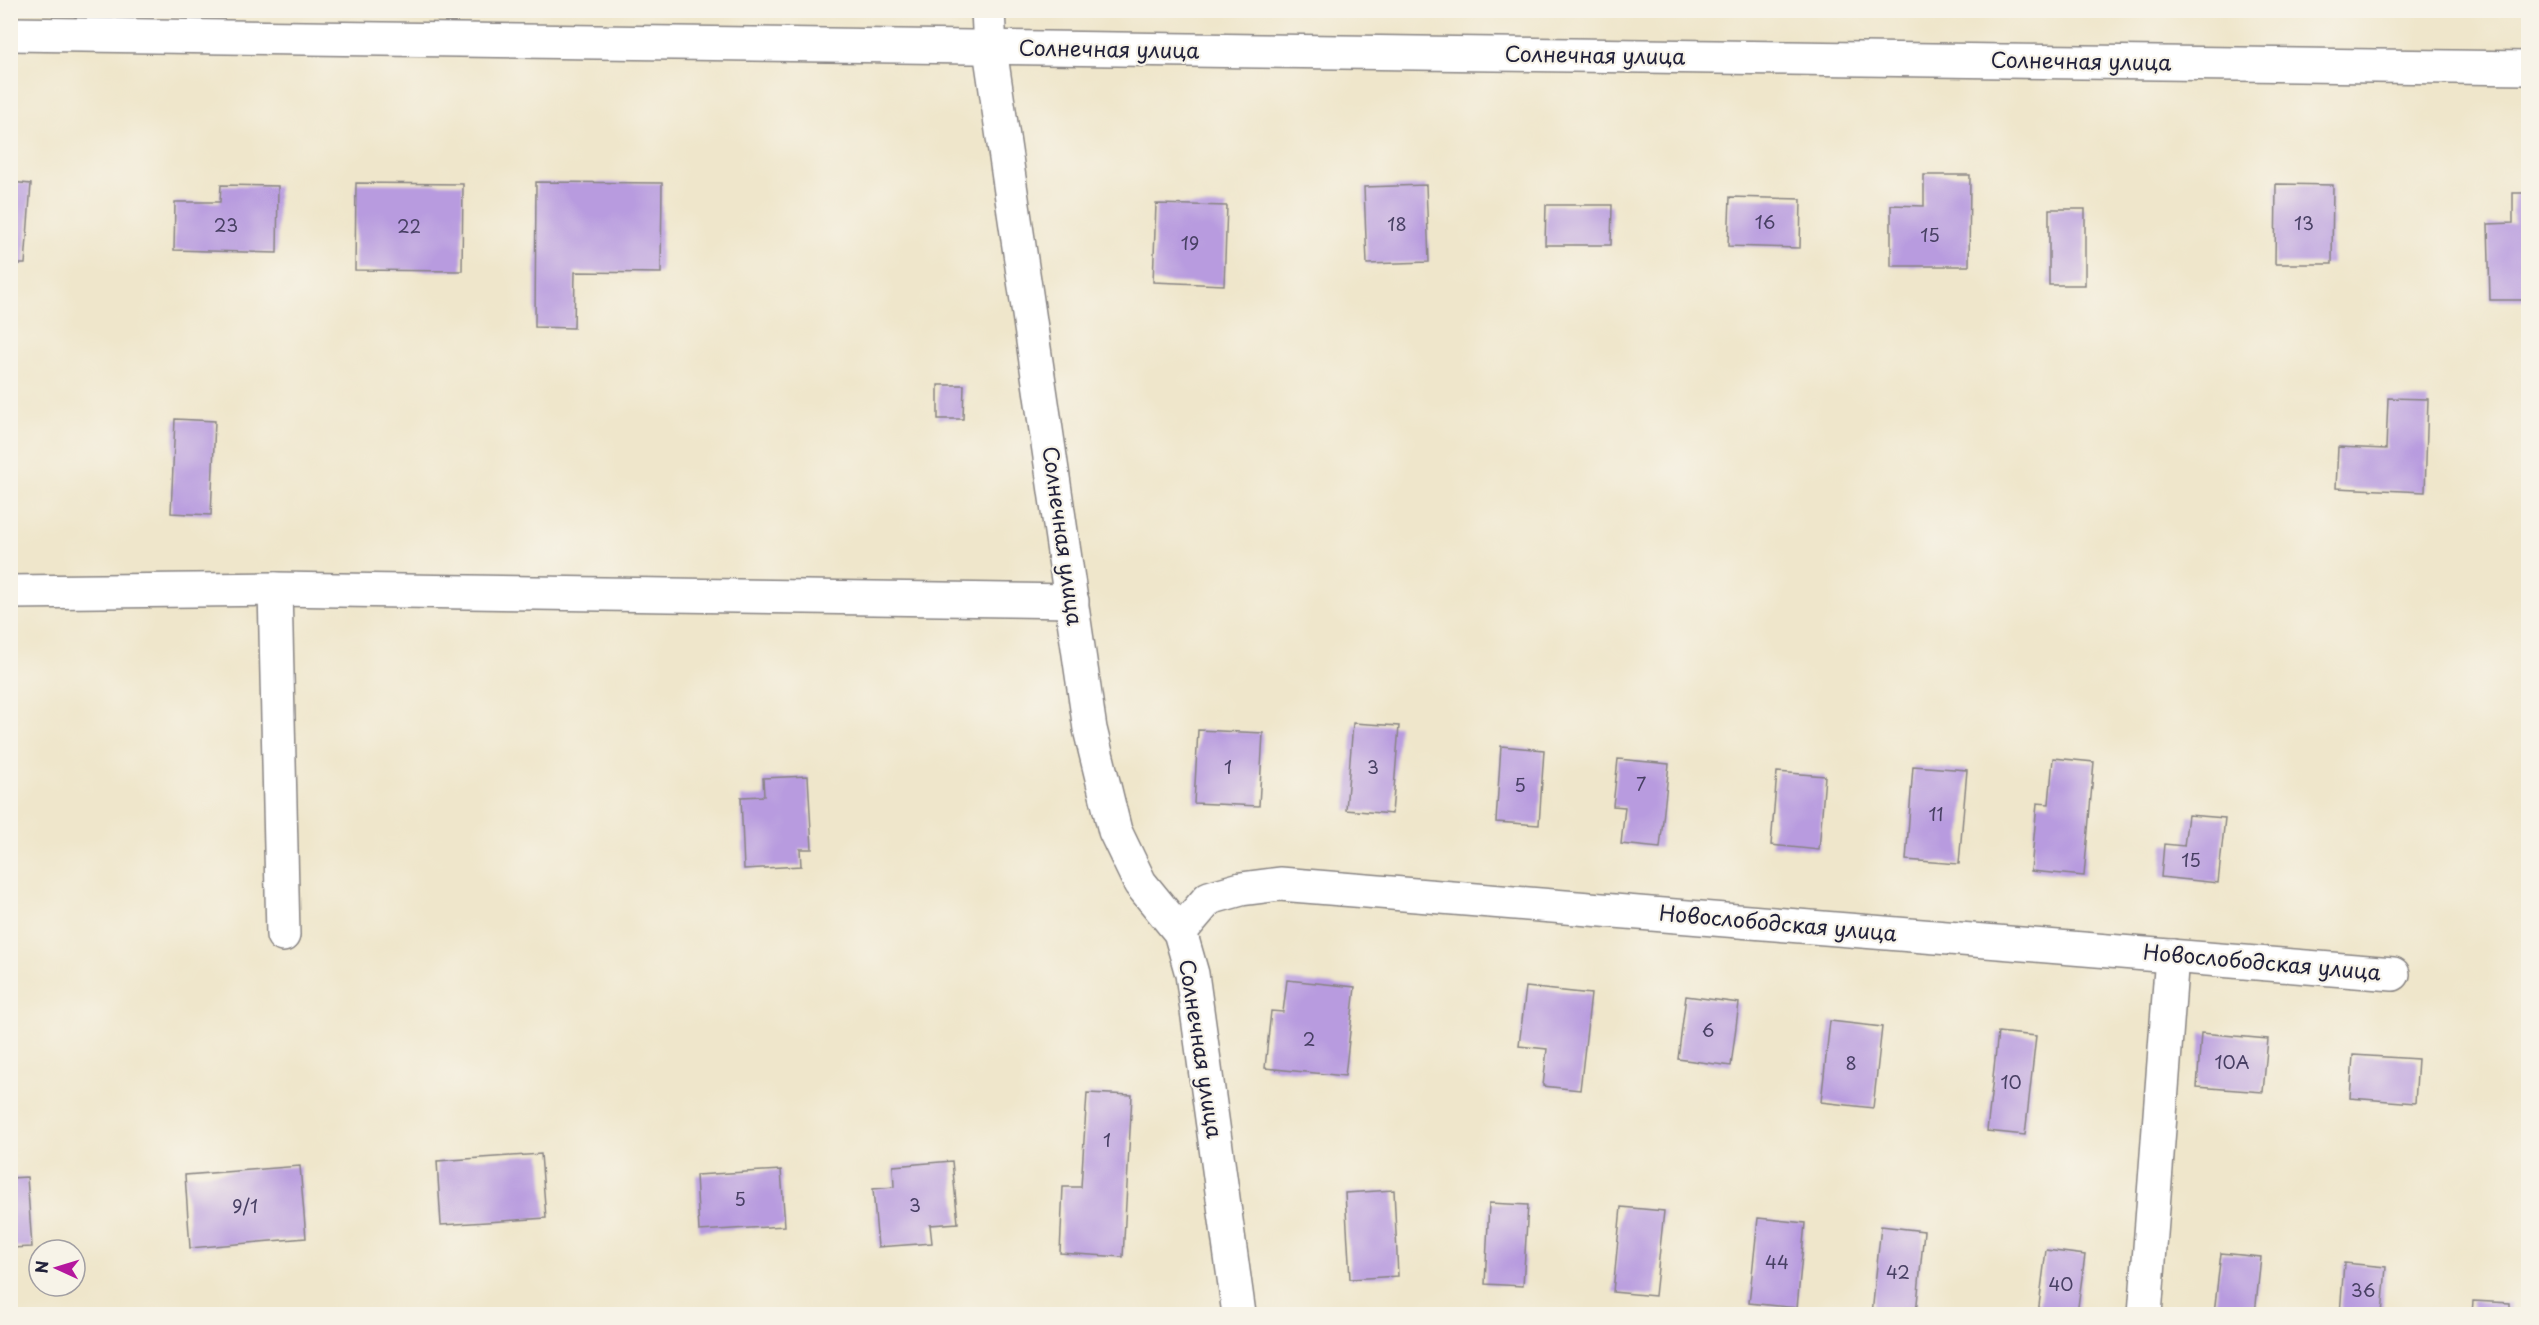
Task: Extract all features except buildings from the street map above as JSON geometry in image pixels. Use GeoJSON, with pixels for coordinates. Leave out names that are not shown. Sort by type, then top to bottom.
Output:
{"type":"FeatureCollection","features":[{"type":"Feature","properties":{"kind":"street"},"geometry":{"type":"LineString","coordinates":[[10,34],[990,49],[988,10]]}},
{"type":"Feature","properties":{"kind":"street","name":"Солнечная улица"},"geometry":{"type":"LineString","coordinates":[[1239,1314],[1192,974],[1180,932],[1140,883],[1115,831],[1090,729],[990,49],[2529,68]]}},
{"type":"Feature","properties":{"kind":"street"},"geometry":{"type":"LineString","coordinates":[[275,589],[283,935]]}},
{"type":"Feature","properties":{"kind":"street"},"geometry":{"type":"LineString","coordinates":[[10,592],[275,589],[1072,601]]}},
{"type":"Feature","properties":{"kind":"street","name":"Новослободская улица"},"geometry":{"type":"LineString","coordinates":[[1180,932],[1209,898],[1241,889],[1280,884],[2393,974]]}},
{"type":"Feature","properties":{"kind":"street"},"geometry":{"type":"LineString","coordinates":[[2145,1314],[2172,956]]}}]}
